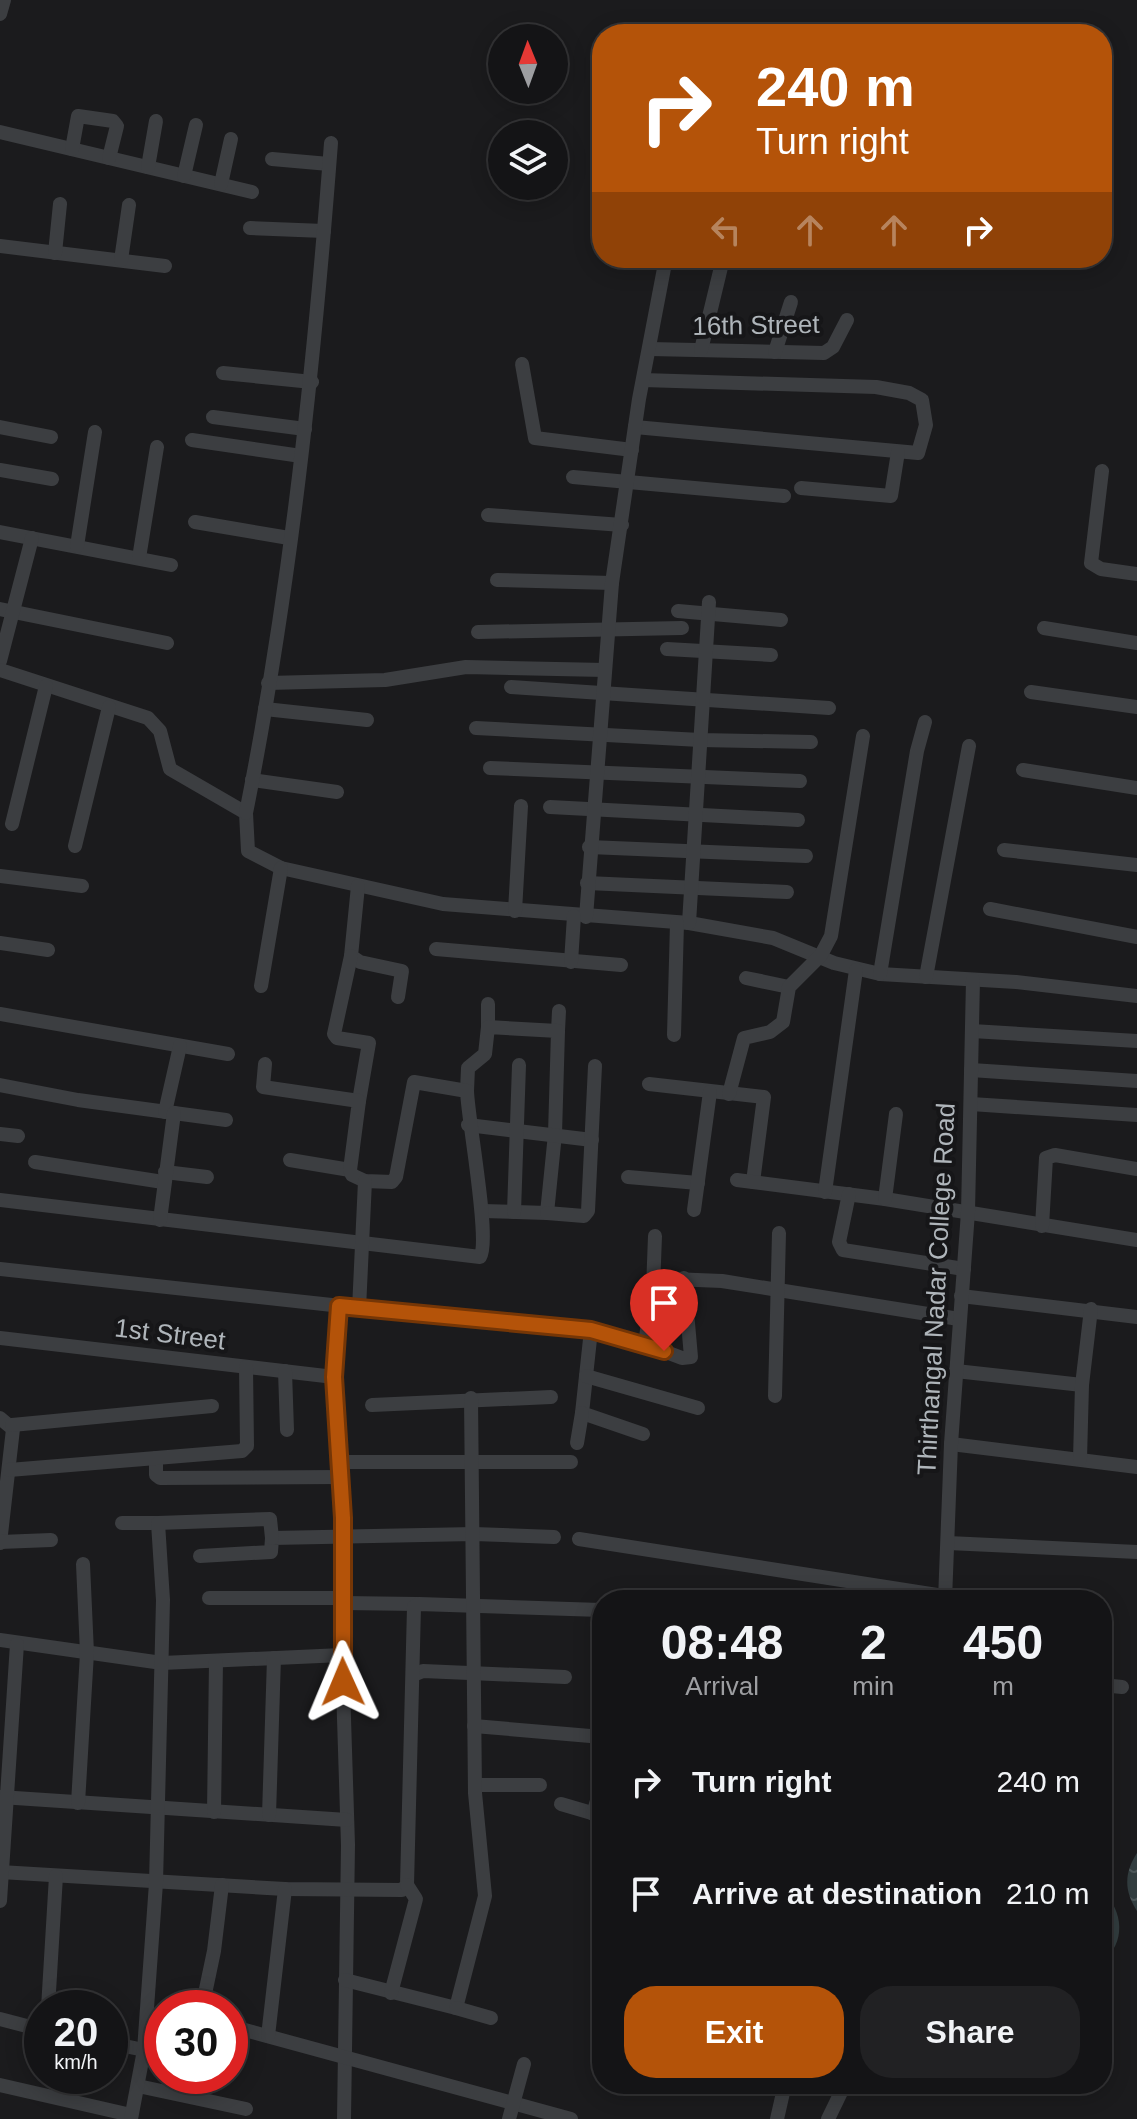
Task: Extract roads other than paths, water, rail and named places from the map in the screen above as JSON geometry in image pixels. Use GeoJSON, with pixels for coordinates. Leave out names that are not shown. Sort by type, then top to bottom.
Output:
{"type":"FeatureCollection","features":[{"type":"Feature","properties":{"kind":"street"},"geometry":{"type":"LineString","coordinates":[[72,149],[78,116],[113,121],[117,126],[109,158]]}},
{"type":"Feature","properties":{"kind":"street"},"geometry":{"type":"LineString","coordinates":[[148,167],[156,121]]}},
{"type":"Feature","properties":{"kind":"street"},"geometry":{"type":"LineString","coordinates":[[184,176],[196,125]]}},
{"type":"Feature","properties":{"kind":"street"},"geometry":{"type":"LineString","coordinates":[[0,132],[252,192]]}},
{"type":"Feature","properties":{"kind":"street"},"geometry":{"type":"LineString","coordinates":[[221,184],[231,139]]}},
{"type":"Feature","properties":{"kind":"street"},"geometry":{"type":"LineString","coordinates":[[331,143],[312,382],[265,709],[246,813],[248,851],[281,868],[443,904],[683,923],[773,938],[856,970],[880,974],[1137,996]]}},
{"type":"Feature","properties":{"kind":"street"},"geometry":{"type":"LineString","coordinates":[[272,159],[329,164]]}},
{"type":"Feature","properties":{"kind":"street"},"geometry":{"type":"LineString","coordinates":[[55,253],[60,204]]}},
{"type":"Feature","properties":{"kind":"street"},"geometry":{"type":"LineString","coordinates":[[121,260],[129,205]]}},
{"type":"Feature","properties":{"kind":"street"},"geometry":{"type":"LineString","coordinates":[[250,228],[324,231]]}},
{"type":"Feature","properties":{"kind":"street"},"geometry":{"type":"LineString","coordinates":[[0,246],[165,266]]}},
{"type":"Feature","properties":{"kind":"street"},"geometry":{"type":"LineString","coordinates":[[571,962],[587,883],[612,583],[635,427],[664,268]]}},
{"type":"Feature","properties":{"kind":"street"},"geometry":{"type":"LineString","coordinates":[[701,350],[721,268]]}},
{"type":"Feature","properties":{"kind":"street"},"geometry":{"type":"LineString","coordinates":[[775,352],[791,302]]}},
{"type":"Feature","properties":{"kind":"street","name":"16th Street"},"geometry":{"type":"LineString","coordinates":[[650,349],[829,352],[847,320]]}},
{"type":"Feature","properties":{"kind":"street"},"geometry":{"type":"LineString","coordinates":[[522,364],[535,438],[632,450]]}},
{"type":"Feature","properties":{"kind":"street"},"geometry":{"type":"LineString","coordinates":[[223,373],[312,382]]}},
{"type":"Feature","properties":{"kind":"street"},"geometry":{"type":"LineString","coordinates":[[635,427],[918,453],[926,425],[922,400],[909,393],[876,387],[643,380]]}},
{"type":"Feature","properties":{"kind":"street"},"geometry":{"type":"LineString","coordinates":[[213,417],[305,429]]}},
{"type":"Feature","properties":{"kind":"street"},"geometry":{"type":"LineString","coordinates":[[0,427],[51,437]]}},
{"type":"Feature","properties":{"kind":"street"},"geometry":{"type":"LineString","coordinates":[[77,546],[95,432]]}},
{"type":"Feature","properties":{"kind":"street"},"geometry":{"type":"LineString","coordinates":[[192,440],[301,456]]}},
{"type":"Feature","properties":{"kind":"street"},"geometry":{"type":"LineString","coordinates":[[139,558],[157,447]]}},
{"type":"Feature","properties":{"kind":"street"},"geometry":{"type":"LineString","coordinates":[[801,488],[891,496],[898,452]]}},
{"type":"Feature","properties":{"kind":"street"},"geometry":{"type":"LineString","coordinates":[[0,470],[52,479]]}},
{"type":"Feature","properties":{"kind":"street"},"geometry":{"type":"LineString","coordinates":[[1102,471],[1091,563],[1101,569],[1137,574]]}},
{"type":"Feature","properties":{"kind":"street"},"geometry":{"type":"LineString","coordinates":[[573,477],[784,496]]}},
{"type":"Feature","properties":{"kind":"street"},"geometry":{"type":"LineString","coordinates":[[488,515],[622,525]]}},
{"type":"Feature","properties":{"kind":"street"},"geometry":{"type":"LineString","coordinates":[[195,522],[289,538]]}},
{"type":"Feature","properties":{"kind":"street"},"geometry":{"type":"LineString","coordinates":[[0,532],[171,565]]}},
{"type":"Feature","properties":{"kind":"street"},"geometry":{"type":"LineString","coordinates":[[0,661],[6,610],[32,538]]}},
{"type":"Feature","properties":{"kind":"street"},"geometry":{"type":"LineString","coordinates":[[497,580],[612,583]]}},
{"type":"Feature","properties":{"kind":"street"},"geometry":{"type":"LineString","coordinates":[[678,611],[709,608],[781,620]]}},
{"type":"Feature","properties":{"kind":"street"},"geometry":{"type":"LineString","coordinates":[[674,1035],[683,923],[691,889],[695,849],[701,698],[709,608]]}},
{"type":"Feature","properties":{"kind":"street"},"geometry":{"type":"LineString","coordinates":[[6,610],[167,643]]}},
{"type":"Feature","properties":{"kind":"street"},"geometry":{"type":"LineString","coordinates":[[478,632],[682,628]]}},
{"type":"Feature","properties":{"kind":"street"},"geometry":{"type":"LineString","coordinates":[[1044,628],[1137,643]]}},
{"type":"Feature","properties":{"kind":"street"},"geometry":{"type":"LineString","coordinates":[[667,649],[771,655]]}},
{"type":"Feature","properties":{"kind":"street"},"geometry":{"type":"LineString","coordinates":[[268,683],[365,682],[466,667],[605,670]]}},
{"type":"Feature","properties":{"kind":"street"},"geometry":{"type":"LineString","coordinates":[[0,670],[148,718],[160,731],[170,769],[246,813]]}},
{"type":"Feature","properties":{"kind":"street"},"geometry":{"type":"LineString","coordinates":[[12,824],[46,686]]}},
{"type":"Feature","properties":{"kind":"street"},"geometry":{"type":"LineString","coordinates":[[511,687],[829,708]]}},
{"type":"Feature","properties":{"kind":"street"},"geometry":{"type":"LineString","coordinates":[[1031,692],[1137,707]]}},
{"type":"Feature","properties":{"kind":"street"},"geometry":{"type":"LineString","coordinates":[[75,846],[109,707]]}},
{"type":"Feature","properties":{"kind":"street"},"geometry":{"type":"LineString","coordinates":[[265,709],[367,720]]}},
{"type":"Feature","properties":{"kind":"street"},"geometry":{"type":"LineString","coordinates":[[880,974],[917,751],[925,722]]}},
{"type":"Feature","properties":{"kind":"street"},"geometry":{"type":"LineString","coordinates":[[476,728],[700,740],[811,742]]}},
{"type":"Feature","properties":{"kind":"street"},"geometry":{"type":"LineString","coordinates":[[729,1094],[744,1038],[770,1032],[783,1022],[789,987],[821,955],[831,936],[863,736]]}},
{"type":"Feature","properties":{"kind":"street"},"geometry":{"type":"LineString","coordinates":[[926,977],[969,746]]}},
{"type":"Feature","properties":{"kind":"street"},"geometry":{"type":"LineString","coordinates":[[490,768],[800,781]]}},
{"type":"Feature","properties":{"kind":"street"},"geometry":{"type":"LineString","coordinates":[[1023,770],[1137,788]]}},
{"type":"Feature","properties":{"kind":"street"},"geometry":{"type":"LineString","coordinates":[[252,780],[337,792]]}},
{"type":"Feature","properties":{"kind":"street"},"geometry":{"type":"LineString","coordinates":[[515,911],[521,806]]}},
{"type":"Feature","properties":{"kind":"street"},"geometry":{"type":"LineString","coordinates":[[550,807],[798,820]]}},
{"type":"Feature","properties":{"kind":"street"},"geometry":{"type":"LineString","coordinates":[[589,847],[806,856]]}},
{"type":"Feature","properties":{"kind":"street"},"geometry":{"type":"LineString","coordinates":[[1004,850],[1137,865]]}},
{"type":"Feature","properties":{"kind":"street"},"geometry":{"type":"LineString","coordinates":[[261,986],[281,868]]}},
{"type":"Feature","properties":{"kind":"street"},"geometry":{"type":"LineString","coordinates":[[0,876],[82,886]]}},
{"type":"Feature","properties":{"kind":"street"},"geometry":{"type":"LineString","coordinates":[[587,883],[787,892]]}},
{"type":"Feature","properties":{"kind":"street"},"geometry":{"type":"LineString","coordinates":[[358,886],[351,956],[334,1034],[337,1038],[370,1045],[359,1101],[350,1170],[352,1175],[365,1181],[392,1182],[396,1177],[414,1082],[467,1091]]}},
{"type":"Feature","properties":{"kind":"street"},"geometry":{"type":"LineString","coordinates":[[990,909],[1137,937]]}},
{"type":"Feature","properties":{"kind":"street"},"geometry":{"type":"LineString","coordinates":[[0,943],[48,950]]}},
{"type":"Feature","properties":{"kind":"street"},"geometry":{"type":"LineString","coordinates":[[436,949],[621,965]]}},
{"type":"Feature","properties":{"kind":"street"},"geometry":{"type":"LineString","coordinates":[[351,956],[360,962],[402,971],[398,997]]}},
{"type":"Feature","properties":{"kind":"street"},"geometry":{"type":"LineString","coordinates":[[825,1192],[856,970]]}},
{"type":"Feature","properties":{"kind":"street"},"geometry":{"type":"LineString","coordinates":[[746,978],[789,987]]}},
{"type":"Feature","properties":{"kind":"street","name":"Thirthangal Nadar College Road"},"geometry":{"type":"LineString","coordinates":[[945,1590],[951,1444],[968,1212],[973,980]]}},
{"type":"Feature","properties":{"kind":"street"},"geometry":{"type":"LineString","coordinates":[[0,1200],[480,1257],[485,1251],[483,1211],[468,1125],[467,1091],[468,1068],[485,1054],[488,1004]]}},
{"type":"Feature","properties":{"kind":"street"},"geometry":{"type":"LineString","coordinates":[[547,1213],[555,1134],[559,1011]]}},
{"type":"Feature","properties":{"kind":"street"},"geometry":{"type":"LineString","coordinates":[[0,1014],[228,1054]]}},
{"type":"Feature","properties":{"kind":"street"},"geometry":{"type":"LineString","coordinates":[[488,1027],[558,1031]]}},
{"type":"Feature","properties":{"kind":"street"},"geometry":{"type":"LineString","coordinates":[[972,1031],[1137,1041]]}},
{"type":"Feature","properties":{"kind":"street"},"geometry":{"type":"LineString","coordinates":[[160,1220],[180,1046]]}},
{"type":"Feature","properties":{"kind":"street"},"geometry":{"type":"LineString","coordinates":[[265,1064],[263,1087],[359,1101]]}},
{"type":"Feature","properties":{"kind":"street"},"geometry":{"type":"LineString","coordinates":[[514,1212],[519,1065]]}},
{"type":"Feature","properties":{"kind":"street"},"geometry":{"type":"LineString","coordinates":[[483,1211],[584,1216],[588,1211],[595,1066]]}},
{"type":"Feature","properties":{"kind":"street"},"geometry":{"type":"LineString","coordinates":[[971,1070],[1137,1081]]}},
{"type":"Feature","properties":{"kind":"street"},"geometry":{"type":"LineString","coordinates":[[649,1084],[764,1097],[753,1182]]}},
{"type":"Feature","properties":{"kind":"street"},"geometry":{"type":"LineString","coordinates":[[0,1085],[226,1120]]}},
{"type":"Feature","properties":{"kind":"street"},"geometry":{"type":"LineString","coordinates":[[694,1210],[710,1092]]}},
{"type":"Feature","properties":{"kind":"street"},"geometry":{"type":"LineString","coordinates":[[971,1104],[1137,1115]]}},
{"type":"Feature","properties":{"kind":"street"},"geometry":{"type":"LineString","coordinates":[[885,1199],[896,1114]]}},
{"type":"Feature","properties":{"kind":"street"},"geometry":{"type":"LineString","coordinates":[[468,1125],[592,1140]]}},
{"type":"Feature","properties":{"kind":"street"},"geometry":{"type":"LineString","coordinates":[[0,1134],[18,1136]]}},
{"type":"Feature","properties":{"kind":"street"},"geometry":{"type":"LineString","coordinates":[[1042,1226],[1046,1158],[1055,1155],[1137,1169]]}},
{"type":"Feature","properties":{"kind":"street"},"geometry":{"type":"LineString","coordinates":[[290,1160],[350,1170]]}},
{"type":"Feature","properties":{"kind":"street"},"geometry":{"type":"LineString","coordinates":[[35,1162],[164,1177],[207,1177]]}},
{"type":"Feature","properties":{"kind":"street"},"geometry":{"type":"LineString","coordinates":[[628,1177],[698,1183]]}},
{"type":"Feature","properties":{"kind":"street"},"geometry":{"type":"LineString","coordinates":[[737,1180],[885,1199],[1137,1240]]}},
{"type":"Feature","properties":{"kind":"street"},"geometry":{"type":"LineString","coordinates":[[359,1309],[365,1181]]}},
{"type":"Feature","properties":{"kind":"street"},"geometry":{"type":"LineString","coordinates":[[849,1194],[839,1242],[843,1250],[964,1269]]}},
{"type":"Feature","properties":{"kind":"street"},"geometry":{"type":"LineString","coordinates":[[775,1396],[779,1233]]}},
{"type":"Feature","properties":{"kind":"street"},"geometry":{"type":"LineString","coordinates":[[645,1344],[653,1289],[655,1236]]}},
{"type":"Feature","properties":{"kind":"street"},"geometry":{"type":"LineString","coordinates":[[0,1269],[359,1309],[591,1330],[645,1344],[682,1358],[691,1357],[684,1278]]}},
{"type":"Feature","properties":{"kind":"street"},"geometry":{"type":"LineString","coordinates":[[653,1289],[658,1283],[684,1278],[959,1319]]}},
{"type":"Feature","properties":{"kind":"street"},"geometry":{"type":"LineString","coordinates":[[961,1296],[1091,1309],[1137,1317]]}},
{"type":"Feature","properties":{"kind":"street"},"geometry":{"type":"LineString","coordinates":[[339,1306],[334,1377],[341,1469],[342,1655],[349,1890],[344,2119]]}},
{"type":"Feature","properties":{"kind":"street"},"geometry":{"type":"LineString","coordinates":[[1080,1459],[1082,1385],[1091,1309]]}},
{"type":"Feature","properties":{"kind":"street"},"geometry":{"type":"LineString","coordinates":[[577,1443],[591,1330]]}},
{"type":"Feature","properties":{"kind":"street","name":"1st Street"},"geometry":{"type":"LineString","coordinates":[[0,1338],[334,1377]]}},
{"type":"Feature","properties":{"kind":"street"},"geometry":{"type":"LineString","coordinates":[[9,1470],[245,1450],[246,1367]]}},
{"type":"Feature","properties":{"kind":"street"},"geometry":{"type":"LineString","coordinates":[[285,1371],[287,1430]]}},
{"type":"Feature","properties":{"kind":"street"},"geometry":{"type":"LineString","coordinates":[[956,1371],[1082,1385]]}},
{"type":"Feature","properties":{"kind":"street"},"geometry":{"type":"LineString","coordinates":[[586,1376],[698,1408]]}},
{"type":"Feature","properties":{"kind":"street"},"geometry":{"type":"LineString","coordinates":[[372,1405],[471,1398],[551,1397]]}},
{"type":"Feature","properties":{"kind":"street"},"geometry":{"type":"LineString","coordinates":[[456,2008],[486,1889],[477,1843],[475,1785],[471,1398]]}},
{"type":"Feature","properties":{"kind":"street"},"geometry":{"type":"LineString","coordinates":[[51,1540],[0,1542],[3,1488],[9,1470],[6,1421],[212,1406]]}},
{"type":"Feature","properties":{"kind":"street"},"geometry":{"type":"LineString","coordinates":[[582,1413],[643,1434]]}},
{"type":"Feature","properties":{"kind":"street"},"geometry":{"type":"LineString","coordinates":[[951,1444],[1137,1467]]}},
{"type":"Feature","properties":{"kind":"street"},"geometry":{"type":"LineString","coordinates":[[156,1458],[156,1475],[164,1479],[341,1469],[571,1462]]}},
{"type":"Feature","properties":{"kind":"street"},"geometry":{"type":"LineString","coordinates":[[122,1523],[270,1519],[271,1552],[200,1556]]}},
{"type":"Feature","properties":{"kind":"street"},"geometry":{"type":"LineString","coordinates":[[155,1990],[162,1663],[158,1523]]}},
{"type":"Feature","properties":{"kind":"street"},"geometry":{"type":"LineString","coordinates":[[272,1538],[474,1534],[554,1537]]}},
{"type":"Feature","properties":{"kind":"street"},"geometry":{"type":"LineString","coordinates":[[579,1539],[643,1546],[892,1590]]}},
{"type":"Feature","properties":{"kind":"street"},"geometry":{"type":"LineString","coordinates":[[948,1543],[1137,1552]]}},
{"type":"Feature","properties":{"kind":"street"},"geometry":{"type":"LineString","coordinates":[[78,1803],[87,1653],[83,1564]]}},
{"type":"Feature","properties":{"kind":"street"},"geometry":{"type":"LineString","coordinates":[[854,1590],[856,1584]]}},
{"type":"Feature","properties":{"kind":"street"},"geometry":{"type":"LineString","coordinates":[[209,1598],[592,1610]]}},
{"type":"Feature","properties":{"kind":"street"},"geometry":{"type":"LineString","coordinates":[[391,1993],[416,1899],[407,1885],[410,1683],[413,1675],[413,1609],[417,1604]]}},
{"type":"Feature","properties":{"kind":"street"},"geometry":{"type":"LineString","coordinates":[[0,1640],[162,1663],[342,1655]]}},
{"type":"Feature","properties":{"kind":"street"},"geometry":{"type":"LineString","coordinates":[[0,1901],[6,1727],[17,1644]]}},
{"type":"Feature","properties":{"kind":"street"},"geometry":{"type":"LineString","coordinates":[[269,1815],[274,1658]]}},
{"type":"Feature","properties":{"kind":"street"},"geometry":{"type":"LineString","coordinates":[[214,1812],[216,1661]]}},
{"type":"Feature","properties":{"kind":"street"},"geometry":{"type":"LineString","coordinates":[[413,1675],[423,1671],[474,1676],[565,1677]]}},
{"type":"Feature","properties":{"kind":"street"},"geometry":{"type":"LineString","coordinates":[[1112,1686],[1122,1687]]}},
{"type":"Feature","properties":{"kind":"street"},"geometry":{"type":"LineString","coordinates":[[474,1726],[592,1736]]}},
{"type":"Feature","properties":{"kind":"street"},"geometry":{"type":"LineString","coordinates":[[475,1785],[540,1785]]}},
{"type":"Feature","properties":{"kind":"street"},"geometry":{"type":"LineString","coordinates":[[2,1798],[347,1820]]}},
{"type":"Feature","properties":{"kind":"street"},"geometry":{"type":"LineString","coordinates":[[561,1804],[592,1813]]}},
{"type":"Feature","properties":{"kind":"street"},"geometry":{"type":"LineString","coordinates":[[1,1872],[285,1889],[394,1892],[407,1885]]}},
{"type":"Feature","properties":{"kind":"street"},"geometry":{"type":"LineString","coordinates":[[49,1990],[56,1876]]}},
{"type":"Feature","properties":{"kind":"street"},"geometry":{"type":"LineString","coordinates":[[206,1990],[222,1885]]}},
{"type":"Feature","properties":{"kind":"street"},"geometry":{"type":"LineString","coordinates":[[268,2036],[285,1889]]}},
{"type":"Feature","properties":{"kind":"street"},"geometry":{"type":"LineString","coordinates":[[345,1980],[491,2018]]}},
{"type":"Feature","properties":{"kind":"street"},"geometry":{"type":"LineString","coordinates":[[0,2019],[24,2025]]}},
{"type":"Feature","properties":{"kind":"street"},"geometry":{"type":"LineString","coordinates":[[248,2031],[571,2119]]}},
{"type":"Feature","properties":{"kind":"street"},"geometry":{"type":"LineString","coordinates":[[0,2085],[131,2117],[144,2050],[128,2047]]}},
{"type":"Feature","properties":{"kind":"street"},"geometry":{"type":"LineString","coordinates":[[509,2119],[524,2064]]}},
{"type":"Feature","properties":{"kind":"street"},"geometry":{"type":"LineString","coordinates":[[138,2086],[246,2109]]}},
{"type":"Feature","properties":{"kind":"street"},"geometry":{"type":"LineString","coordinates":[[777,2119],[783,2094]]}},
{"type":"Feature","properties":{"kind":"street"},"geometry":{"type":"LineString","coordinates":[[828,2119],[840,2094]]}},
{"type":"Feature","properties":{"kind":"water"},"geometry":{"type":"Polygon","coordinates":[[[1137,1853],[1137,1911],[1127,1882],[1137,1853]]]}},
{"type":"Feature","properties":{"kind":"water"},"geometry":{"type":"Polygon","coordinates":[[[1112,1904],[1119,1927],[1112,1951],[1112,1904]]]}}]}
